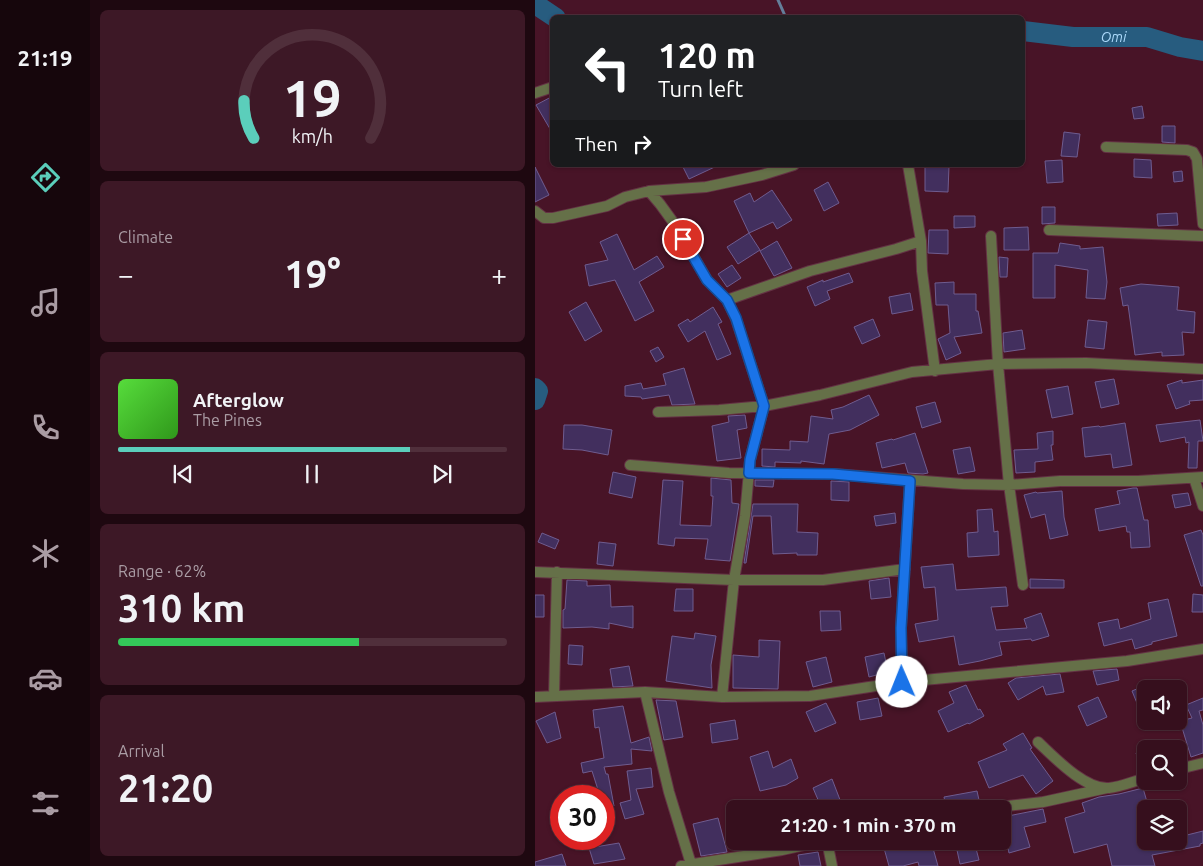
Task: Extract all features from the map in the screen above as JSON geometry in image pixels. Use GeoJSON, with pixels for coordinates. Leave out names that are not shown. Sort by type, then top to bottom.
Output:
{"type":"FeatureCollection","features":[{"type":"Feature","properties":{"kind":"street"},"geometry":{"type":"LineString","coordinates":[[535,93],[550,88]]}},
{"type":"Feature","properties":{"kind":"street"},"geometry":{"type":"LineString","coordinates":[[1106,147],[1187,150],[1193,152],[1197,158],[1203,224]]}},
{"type":"Feature","properties":{"kind":"street"},"geometry":{"type":"LineString","coordinates":[[535,211],[544,218],[553,218],[607,206],[625,197],[649,191],[705,187],[762,175],[788,167]]}},
{"type":"Feature","properties":{"kind":"street"},"geometry":{"type":"LineString","coordinates":[[908,167],[921,241],[922,271],[935,371]]}},
{"type":"Feature","properties":{"kind":"street"},"geometry":{"type":"LineString","coordinates":[[649,191],[676,226],[707,280],[727,300],[736,318],[764,406],[750,460],[745,516],[734,580],[723,697]]}},
{"type":"Feature","properties":{"kind":"street"},"geometry":{"type":"LineString","coordinates":[[1049,230],[1203,236]]}},
{"type":"Feature","properties":{"kind":"street"},"geometry":{"type":"LineString","coordinates":[[991,236],[998,364],[1009,485],[1023,585]]}},
{"type":"Feature","properties":{"kind":"street"},"geometry":{"type":"LineString","coordinates":[[727,300],[810,271],[921,241]]}},
{"type":"Feature","properties":{"kind":"street"},"geometry":{"type":"LineString","coordinates":[[658,412],[764,406],[820,395],[912,372],[998,364],[1087,363],[1203,369]]}},
{"type":"Feature","properties":{"kind":"street"},"geometry":{"type":"LineString","coordinates":[[630,465],[749,473],[833,474],[910,481],[1009,485],[1060,481],[1137,481],[1199,477],[1203,506]]}},
{"type":"Feature","properties":{"kind":"street"},"geometry":{"type":"LineString","coordinates":[[902,682],[901,628],[910,481]]}},
{"type":"Feature","properties":{"kind":"street"},"geometry":{"type":"LineString","coordinates":[[535,572],[734,580],[823,580],[905,569]]}},
{"type":"Feature","properties":{"kind":"street"},"geometry":{"type":"LineString","coordinates":[[554,696],[557,572]]}},
{"type":"Feature","properties":{"kind":"street"},"geometry":{"type":"LineString","coordinates":[[535,697],[645,692],[723,697],[810,696],[902,682],[1127,661],[1203,650]]}},
{"type":"Feature","properties":{"kind":"street"},"geometry":{"type":"LineString","coordinates":[[645,692],[686,865],[782,850]]}},
{"type":"Feature","properties":{"kind":"street"},"geometry":{"type":"LineString","coordinates":[[1038,742],[1065,767],[1089,783],[1107,788]]}},
{"type":"Feature","properties":{"kind":"street"},"geometry":{"type":"LineString","coordinates":[[1187,767],[1203,763]]}},
{"type":"Feature","properties":{"kind":"street"},"geometry":{"type":"LineString","coordinates":[[1011,806],[1043,802],[1137,780]]}},
{"type":"Feature","properties":{"kind":"street"},"geometry":{"type":"LineString","coordinates":[[829,850],[832,866]]}},
{"type":"Feature","properties":{"kind":"building"},"geometry":{"type":"Polygon","coordinates":[[[550,98],[550,129],[536,105],[550,98]]]}},
{"type":"Feature","properties":{"kind":"building"},"geometry":{"type":"Polygon","coordinates":[[[1142,106],[1144,118],[1134,119],[1132,108],[1142,106]]]}},
{"type":"Feature","properties":{"kind":"building"},"geometry":{"type":"Polygon","coordinates":[[[1162,126],[1175,126],[1175,143],[1162,142],[1162,126]]]}},
{"type":"Feature","properties":{"kind":"building"},"geometry":{"type":"Polygon","coordinates":[[[1064,132],[1080,134],[1077,157],[1061,156],[1064,132]]]}},
{"type":"Feature","properties":{"kind":"building"},"geometry":{"type":"Polygon","coordinates":[[[1134,159],[1151,160],[1152,178],[1134,177],[1134,159]]]}},
{"type":"Feature","properties":{"kind":"building"},"geometry":{"type":"Polygon","coordinates":[[[1062,160],[1063,182],[1047,183],[1045,161],[1062,160]]]}},
{"type":"Feature","properties":{"kind":"building"},"geometry":{"type":"Polygon","coordinates":[[[535,167],[549,195],[535,202],[535,167]]]}},
{"type":"Feature","properties":{"kind":"building"},"geometry":{"type":"Polygon","coordinates":[[[683,167],[715,167],[689,179],[683,167]]]}},
{"type":"Feature","properties":{"kind":"building"},"geometry":{"type":"Polygon","coordinates":[[[925,167],[949,167],[948,192],[925,191],[925,167]]]}},
{"type":"Feature","properties":{"kind":"building"},"geometry":{"type":"Polygon","coordinates":[[[1182,171],[1183,181],[1174,182],[1173,172],[1182,171]]]}},
{"type":"Feature","properties":{"kind":"building"},"geometry":{"type":"Polygon","coordinates":[[[828,182],[839,203],[824,211],[814,190],[828,182]]]}},
{"type":"Feature","properties":{"kind":"building"},"geometry":{"type":"Polygon","coordinates":[[[772,190],[792,220],[777,229],[773,222],[749,233],[734,201],[750,193],[754,202],[772,190]]]}},
{"type":"Feature","properties":{"kind":"building"},"geometry":{"type":"Polygon","coordinates":[[[1042,207],[1055,207],[1055,223],[1042,224],[1042,207]]]}},
{"type":"Feature","properties":{"kind":"building"},"geometry":{"type":"Polygon","coordinates":[[[1177,213],[1178,225],[1158,226],[1157,214],[1177,213]]]}},
{"type":"Feature","properties":{"kind":"building"},"geometry":{"type":"Polygon","coordinates":[[[954,216],[975,216],[975,227],[954,228],[954,216]]]}},
{"type":"Feature","properties":{"kind":"building"},"geometry":{"type":"Polygon","coordinates":[[[1028,227],[1029,250],[1004,250],[1004,228],[1028,227]]]}},
{"type":"Feature","properties":{"kind":"building"},"geometry":{"type":"Polygon","coordinates":[[[929,230],[948,230],[948,254],[928,253],[929,230]]]}},
{"type":"Feature","properties":{"kind":"building"},"geometry":{"type":"Polygon","coordinates":[[[749,233],[760,250],[738,264],[727,247],[749,233]]]}},
{"type":"Feature","properties":{"kind":"building"},"geometry":{"type":"Polygon","coordinates":[[[617,234],[634,270],[657,256],[664,267],[639,282],[654,311],[635,321],[615,280],[589,286],[585,265],[608,260],[600,242],[617,234]]]}},
{"type":"Feature","properties":{"kind":"building"},"geometry":{"type":"Polygon","coordinates":[[[777,241],[792,268],[774,276],[760,251],[777,241]]]}},
{"type":"Feature","properties":{"kind":"building"},"geometry":{"type":"Polygon","coordinates":[[[1060,243],[1080,246],[1080,249],[1103,247],[1107,282],[1105,299],[1086,298],[1088,270],[1055,265],[1055,298],[1033,298],[1033,253],[1058,253],[1060,243]]]}},
{"type":"Feature","properties":{"kind":"building"},"geometry":{"type":"Polygon","coordinates":[[[999,257],[1008,258],[1007,277],[1000,277],[999,257]]]}},
{"type":"Feature","properties":{"kind":"building"},"geometry":{"type":"Polygon","coordinates":[[[732,265],[741,278],[727,287],[718,274],[732,265]]]}},
{"type":"Feature","properties":{"kind":"building"},"geometry":{"type":"Polygon","coordinates":[[[849,273],[853,282],[827,291],[830,299],[815,306],[807,287],[823,280],[823,282],[849,273]]]}},
{"type":"Feature","properties":{"kind":"building"},"geometry":{"type":"Polygon","coordinates":[[[954,282],[954,294],[976,294],[976,311],[978,311],[982,333],[954,337],[961,353],[946,360],[938,339],[950,333],[948,305],[936,305],[935,283],[954,282]]]}},
{"type":"Feature","properties":{"kind":"building"},"geometry":{"type":"Polygon","coordinates":[[[1141,284],[1179,287],[1177,310],[1195,312],[1194,333],[1182,332],[1184,355],[1162,356],[1162,352],[1135,355],[1128,305],[1123,306],[1120,288],[1141,284]]]}},
{"type":"Feature","properties":{"kind":"building"},"geometry":{"type":"Polygon","coordinates":[[[910,293],[913,310],[892,314],[889,297],[910,293]]]}},
{"type":"Feature","properties":{"kind":"building"},"geometry":{"type":"Polygon","coordinates":[[[586,302],[602,331],[585,341],[569,312],[586,302]]]}},
{"type":"Feature","properties":{"kind":"building"},"geometry":{"type":"Polygon","coordinates":[[[713,307],[722,322],[718,324],[731,354],[717,360],[705,331],[688,342],[678,325],[688,319],[690,322],[713,307]]]}},
{"type":"Feature","properties":{"kind":"building"},"geometry":{"type":"Polygon","coordinates":[[[873,319],[880,336],[862,344],[854,327],[873,319]]]}},
{"type":"Feature","properties":{"kind":"building"},"geometry":{"type":"Polygon","coordinates":[[[1088,320],[1107,322],[1104,349],[1085,347],[1088,320]]]}},
{"type":"Feature","properties":{"kind":"building"},"geometry":{"type":"Polygon","coordinates":[[[1022,330],[1025,349],[1004,352],[1003,333],[1022,330]]]}},
{"type":"Feature","properties":{"kind":"building"},"geometry":{"type":"Polygon","coordinates":[[[658,347],[664,357],[656,362],[650,351],[658,347]]]}},
{"type":"Feature","properties":{"kind":"building"},"geometry":{"type":"Polygon","coordinates":[[[684,368],[695,404],[672,405],[669,395],[642,399],[641,397],[625,396],[625,386],[641,383],[643,389],[666,385],[663,374],[684,368]]]}},
{"type":"Feature","properties":{"kind":"building"},"geometry":{"type":"Polygon","coordinates":[[[1114,379],[1119,404],[1101,408],[1095,382],[1114,379]]]}},
{"type":"Feature","properties":{"kind":"building"},"geometry":{"type":"Polygon","coordinates":[[[1182,380],[1182,383],[1203,380],[1203,400],[1189,401],[1190,404],[1176,409],[1167,385],[1182,380]]]}},
{"type":"Feature","properties":{"kind":"building"},"geometry":{"type":"Polygon","coordinates":[[[1068,386],[1073,414],[1052,418],[1046,390],[1068,386]]]}},
{"type":"Feature","properties":{"kind":"building"},"geometry":{"type":"Polygon","coordinates":[[[869,395],[879,415],[850,430],[829,434],[824,464],[801,461],[801,463],[775,462],[775,467],[762,466],[762,449],[790,450],[790,441],[808,442],[811,416],[833,419],[831,410],[843,407],[869,395]]]}},
{"type":"Feature","properties":{"kind":"building"},"geometry":{"type":"Polygon","coordinates":[[[935,402],[941,422],[922,428],[916,407],[935,402]]]}},
{"type":"Feature","properties":{"kind":"building"},"geometry":{"type":"Polygon","coordinates":[[[745,415],[747,428],[737,430],[741,458],[717,461],[712,426],[729,422],[728,416],[745,415]]]}},
{"type":"Feature","properties":{"kind":"building"},"geometry":{"type":"Polygon","coordinates":[[[1200,420],[1203,441],[1198,441],[1197,468],[1188,468],[1189,442],[1186,443],[1185,437],[1160,442],[1156,425],[1200,420]]]}},
{"type":"Feature","properties":{"kind":"building"},"geometry":{"type":"Polygon","coordinates":[[[1125,423],[1132,465],[1113,468],[1111,454],[1085,457],[1082,428],[1125,423]]]}},
{"type":"Feature","properties":{"kind":"building"},"geometry":{"type":"Polygon","coordinates":[[[564,425],[582,425],[612,430],[608,455],[582,450],[563,449],[564,425]]]}},
{"type":"Feature","properties":{"kind":"building"},"geometry":{"type":"Polygon","coordinates":[[[1053,431],[1053,445],[1051,445],[1053,460],[1035,462],[1035,472],[1016,473],[1014,450],[1038,449],[1037,433],[1053,431]]]}},
{"type":"Feature","properties":{"kind":"building"},"geometry":{"type":"Polygon","coordinates":[[[915,433],[928,473],[908,473],[905,463],[882,468],[876,443],[915,433]]]}},
{"type":"Feature","properties":{"kind":"building"},"geometry":{"type":"Polygon","coordinates":[[[970,447],[975,471],[958,474],[953,450],[970,447]]]}},
{"type":"Feature","properties":{"kind":"building"},"geometry":{"type":"Polygon","coordinates":[[[613,472],[636,477],[632,498],[609,493],[613,472]]]}},
{"type":"Feature","properties":{"kind":"building"},"geometry":{"type":"Polygon","coordinates":[[[711,478],[731,480],[732,503],[739,504],[730,561],[705,559],[708,539],[675,538],[674,546],[658,544],[663,480],[683,481],[680,525],[711,526],[713,496],[711,496],[711,478]]]}},
{"type":"Feature","properties":{"kind":"building"},"geometry":{"type":"Polygon","coordinates":[[[755,480],[774,480],[773,487],[755,486],[755,480]]]}},
{"type":"Feature","properties":{"kind":"building"},"geometry":{"type":"Polygon","coordinates":[[[831,481],[849,482],[849,501],[831,500],[831,481]]]}},
{"type":"Feature","properties":{"kind":"building"},"geometry":{"type":"Polygon","coordinates":[[[1137,488],[1144,520],[1148,520],[1150,547],[1131,548],[1130,532],[1127,532],[1126,526],[1099,531],[1095,509],[1120,504],[1117,491],[1137,488]]]}},
{"type":"Feature","properties":{"kind":"building"},"geometry":{"type":"Polygon","coordinates":[[[1062,491],[1064,517],[1068,535],[1050,539],[1045,514],[1031,518],[1024,495],[1036,492],[1062,491]]]}},
{"type":"Feature","properties":{"kind":"building"},"geometry":{"type":"Polygon","coordinates":[[[1188,493],[1191,505],[1175,508],[1172,495],[1188,493]]]}},
{"type":"Feature","properties":{"kind":"building"},"geometry":{"type":"Polygon","coordinates":[[[753,504],[798,504],[797,532],[818,533],[817,555],[797,555],[797,553],[773,554],[771,516],[753,516],[746,563],[744,563],[753,504]]]}},
{"type":"Feature","properties":{"kind":"building"},"geometry":{"type":"Polygon","coordinates":[[[992,509],[994,532],[998,531],[999,555],[968,557],[967,533],[978,532],[977,510],[992,509]]]}},
{"type":"Feature","properties":{"kind":"building"},"geometry":{"type":"Polygon","coordinates":[[[895,513],[896,523],[876,526],[874,516],[895,513]]]}},
{"type":"Feature","properties":{"kind":"building"},"geometry":{"type":"Polygon","coordinates":[[[1201,530],[1203,535],[1203,586],[1201,586],[1184,535],[1201,530]]]}},
{"type":"Feature","properties":{"kind":"building"},"geometry":{"type":"Polygon","coordinates":[[[542,533],[559,540],[555,549],[538,542],[542,533]]]}},
{"type":"Feature","properties":{"kind":"building"},"geometry":{"type":"Polygon","coordinates":[[[599,542],[616,544],[613,566],[597,564],[599,542]]]}},
{"type":"Feature","properties":{"kind":"building"},"geometry":{"type":"Polygon","coordinates":[[[953,564],[956,590],[1006,587],[1008,606],[991,607],[996,630],[1027,628],[1024,619],[1041,613],[1049,636],[1032,641],[1031,639],[999,642],[1002,655],[959,665],[954,636],[919,642],[915,624],[938,620],[935,587],[924,588],[921,567],[953,564]]]}},
{"type":"Feature","properties":{"kind":"building"},"geometry":{"type":"Polygon","coordinates":[[[889,578],[891,597],[871,599],[869,581],[889,578]]]}},
{"type":"Feature","properties":{"kind":"building"},"geometry":{"type":"Polygon","coordinates":[[[1030,579],[1064,580],[1064,588],[1030,588],[1030,579]]]}},
{"type":"Feature","properties":{"kind":"building"},"geometry":{"type":"Polygon","coordinates":[[[567,580],[587,581],[587,586],[610,585],[611,607],[633,606],[633,628],[609,623],[609,629],[592,627],[563,628],[567,580]]]}},
{"type":"Feature","properties":{"kind":"building"},"geometry":{"type":"Polygon","coordinates":[[[676,589],[693,589],[693,611],[674,611],[676,589]]]}},
{"type":"Feature","properties":{"kind":"building"},"geometry":{"type":"Polygon","coordinates":[[[1193,594],[1203,595],[1203,612],[1192,612],[1193,594]]]}},
{"type":"Feature","properties":{"kind":"building"},"geometry":{"type":"Polygon","coordinates":[[[535,595],[544,595],[544,617],[535,617],[535,595]]]}},
{"type":"Feature","properties":{"kind":"building"},"geometry":{"type":"Polygon","coordinates":[[[1168,599],[1177,636],[1152,642],[1152,644],[1135,649],[1132,639],[1104,646],[1098,623],[1118,619],[1120,629],[1151,619],[1148,603],[1168,599]]]}},
{"type":"Feature","properties":{"kind":"building"},"geometry":{"type":"Polygon","coordinates":[[[820,611],[840,611],[841,630],[821,631],[820,611]]]}},
{"type":"Feature","properties":{"kind":"building"},"geometry":{"type":"Polygon","coordinates":[[[695,633],[716,636],[711,665],[712,688],[666,681],[672,636],[694,639],[695,633]]]}},
{"type":"Feature","properties":{"kind":"building"},"geometry":{"type":"Polygon","coordinates":[[[759,640],[780,641],[778,689],[733,688],[733,655],[759,657],[759,640]]]}},
{"type":"Feature","properties":{"kind":"building"},"geometry":{"type":"Polygon","coordinates":[[[569,645],[583,646],[582,665],[568,664],[569,645]]]}},
{"type":"Feature","properties":{"kind":"building"},"geometry":{"type":"Polygon","coordinates":[[[884,653],[888,672],[869,677],[865,657],[884,653]]]}},
{"type":"Feature","properties":{"kind":"building"},"geometry":{"type":"Polygon","coordinates":[[[826,657],[832,682],[813,687],[806,662],[826,657]]]}},
{"type":"Feature","properties":{"kind":"building"},"geometry":{"type":"Polygon","coordinates":[[[629,666],[633,686],[613,687],[610,669],[629,666]]]}},
{"type":"Feature","properties":{"kind":"building"},"geometry":{"type":"Polygon","coordinates":[[[1117,669],[1119,680],[1097,685],[1093,671],[1117,669]]]}},
{"type":"Feature","properties":{"kind":"building"},"geometry":{"type":"Polygon","coordinates":[[[1060,674],[1064,692],[1046,695],[1043,686],[1018,700],[1008,683],[1016,678],[1060,674]]]}},
{"type":"Feature","properties":{"kind":"building"},"geometry":{"type":"Polygon","coordinates":[[[966,685],[978,710],[980,709],[984,716],[948,732],[938,711],[954,703],[949,692],[966,685]]]}},
{"type":"Feature","properties":{"kind":"building"},"geometry":{"type":"Polygon","coordinates":[[[1137,689],[1137,703],[1132,691],[1137,689]]]}},
{"type":"Feature","properties":{"kind":"building"},"geometry":{"type":"Polygon","coordinates":[[[1098,697],[1107,717],[1087,726],[1078,706],[1098,697]]]}},
{"type":"Feature","properties":{"kind":"building"},"geometry":{"type":"Polygon","coordinates":[[[878,698],[882,716],[860,720],[857,702],[878,698]]]}},
{"type":"Feature","properties":{"kind":"building"},"geometry":{"type":"Polygon","coordinates":[[[1203,698],[1203,710],[1199,711],[1203,725],[1203,753],[1191,757],[1183,730],[1187,730],[1187,719],[1192,718],[1187,705],[1203,698]]]}},
{"type":"Feature","properties":{"kind":"building"},"geometry":{"type":"Polygon","coordinates":[[[656,700],[676,701],[683,737],[664,740],[656,700]]]}},
{"type":"Feature","properties":{"kind":"building"},"geometry":{"type":"Polygon","coordinates":[[[826,703],[836,723],[815,732],[806,712],[826,703]]]}},
{"type":"Feature","properties":{"kind":"building"},"geometry":{"type":"Polygon","coordinates":[[[623,706],[631,743],[649,737],[652,751],[631,749],[632,764],[604,767],[606,774],[608,774],[610,785],[596,785],[592,771],[583,773],[581,763],[604,758],[599,727],[595,728],[593,710],[623,706]]]}},
{"type":"Feature","properties":{"kind":"building"},"geometry":{"type":"Polygon","coordinates":[[[555,712],[561,738],[547,743],[536,721],[555,712]]]}},
{"type":"Feature","properties":{"kind":"building"},"geometry":{"type":"Polygon","coordinates":[[[735,720],[738,739],[712,743],[710,724],[735,720]]]}},
{"type":"Feature","properties":{"kind":"building"},"geometry":{"type":"Polygon","coordinates":[[[1023,733],[1032,748],[1030,749],[1053,781],[1036,794],[1023,775],[989,788],[978,762],[1007,750],[1003,744],[1023,733]]]}},
{"type":"Feature","properties":{"kind":"building"},"geometry":{"type":"Polygon","coordinates":[[[768,751],[773,768],[791,759],[798,778],[786,785],[760,791],[750,757],[768,751]]]}},
{"type":"Feature","properties":{"kind":"building"},"geometry":{"type":"Polygon","coordinates":[[[651,768],[653,787],[636,789],[644,814],[625,819],[620,803],[631,800],[627,771],[651,768]]]}},
{"type":"Feature","properties":{"kind":"building"},"geometry":{"type":"Polygon","coordinates":[[[832,779],[840,800],[818,800],[813,788],[832,779]]]}},
{"type":"Feature","properties":{"kind":"building"},"geometry":{"type":"Polygon","coordinates":[[[1137,790],[1144,790],[1146,800],[1137,800],[1137,850],[1179,850],[1152,855],[1155,866],[1112,866],[1107,844],[1074,853],[1065,818],[1085,812],[1082,803],[1099,797],[1137,790]]]}},
{"type":"Feature","properties":{"kind":"building"},"geometry":{"type":"Polygon","coordinates":[[[977,791],[979,800],[945,800],[944,797],[977,791]]]}},
{"type":"Feature","properties":{"kind":"building"},"geometry":{"type":"Polygon","coordinates":[[[1043,809],[1046,822],[1024,827],[1030,847],[1009,853],[1008,850],[1011,850],[1011,815],[1043,809]]]}},
{"type":"Feature","properties":{"kind":"building"},"geometry":{"type":"Polygon","coordinates":[[[718,818],[727,852],[701,856],[693,824],[718,818]]]}},
{"type":"Feature","properties":{"kind":"building"},"geometry":{"type":"Polygon","coordinates":[[[1203,831],[1203,843],[1200,846],[1187,848],[1187,835],[1203,831]]]}},
{"type":"Feature","properties":{"kind":"building"},"geometry":{"type":"Polygon","coordinates":[[[619,843],[625,859],[594,864],[590,850],[615,850],[615,844],[619,843]]]}},
{"type":"Feature","properties":{"kind":"building"},"geometry":{"type":"Polygon","coordinates":[[[885,850],[934,850],[938,866],[919,866],[918,862],[903,866],[889,866],[885,850]]]}},
{"type":"Feature","properties":{"kind":"building"},"geometry":{"type":"Polygon","coordinates":[[[957,850],[976,850],[979,860],[960,864],[957,850]]]}},
{"type":"Feature","properties":{"kind":"building"},"geometry":{"type":"Polygon","coordinates":[[[818,852],[821,866],[800,866],[798,855],[818,852]]]}},
{"type":"Feature","properties":{"kind":"building"},"geometry":{"type":"Polygon","coordinates":[[[562,854],[566,866],[535,866],[535,862],[562,854]]]}},
{"type":"Feature","properties":{"kind":"waterway"},"geometry":{"type":"LineString","coordinates":[[778,0],[785,15]]}},
{"type":"Feature","properties":{"kind":"waterway","name":"Omi"},"geometry":{"type":"LineString","coordinates":[[535,4],[552,15]]}},
{"type":"Feature","properties":{"kind":"waterway","name":"Omi"},"geometry":{"type":"LineString","coordinates":[[1025,31],[1073,37],[1147,37],[1180,47],[1203,51]]}},
{"type":"Feature","properties":{"kind":"waterway","name":"Omi"},"geometry":{"type":"LineString","coordinates":[[535,388],[538,391],[535,400]]}},
{"type":"Feature","properties":{"kind":"route"},"geometry":{"type":"LineString","coordinates":[[683,239],[707,280],[727,300],[736,318],[764,406],[750,460],[749,473],[833,474],[910,481],[901,628],[902,682]]}}]}
